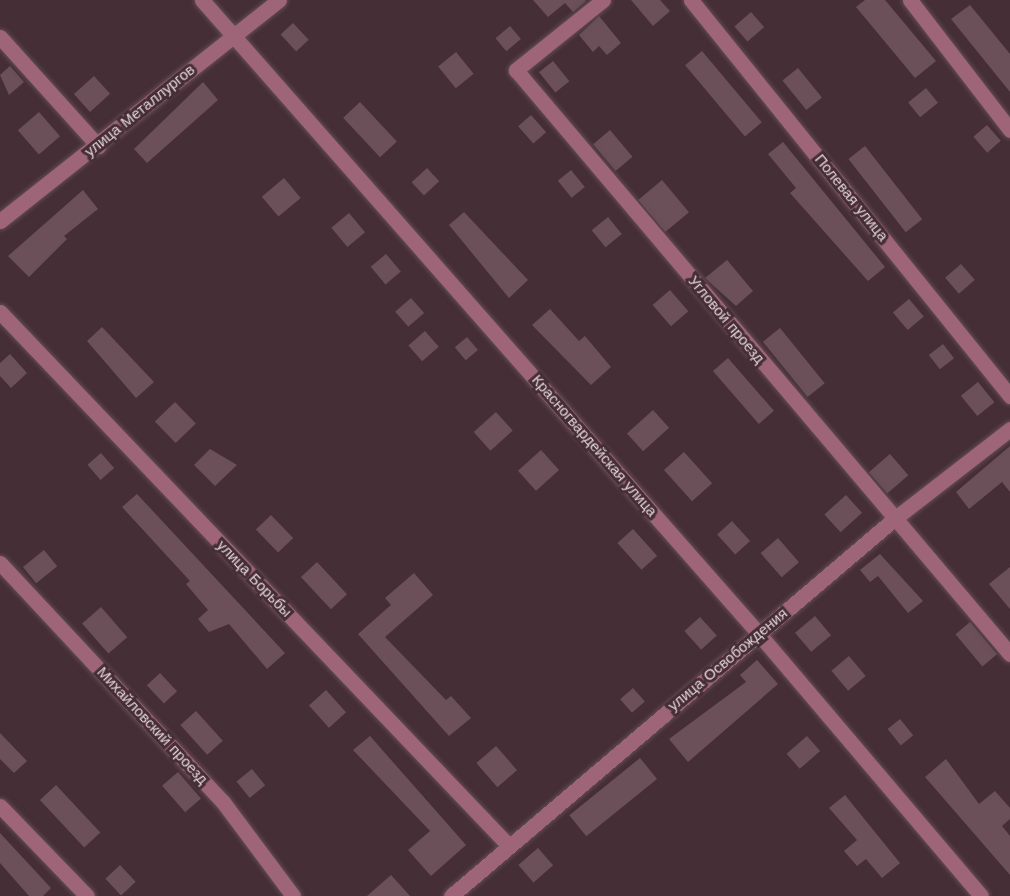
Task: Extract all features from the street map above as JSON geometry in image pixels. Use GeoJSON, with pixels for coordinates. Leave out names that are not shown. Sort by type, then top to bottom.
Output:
{"type":"FeatureCollection","features":[{"type":"Feature","properties":{"kind":"street","name":"Красногвардейская улица"},"geometry":{"type":"LineString","coordinates":[[202,0],[759,634],[981,896]]}},
{"type":"Feature","properties":{"kind":"street","name":"улица Металлургов"},"geometry":{"type":"LineString","coordinates":[[0,221],[98,146],[279,0]]}},
{"type":"Feature","properties":{"kind":"street","name":"Угловой проезд"},"geometry":{"type":"LineString","coordinates":[[603,0],[516,70],[1010,654]]}},
{"type":"Feature","properties":{"kind":"street","name":"Полевая улица"},"geometry":{"type":"LineString","coordinates":[[691,0],[1010,396]]}},
{"type":"Feature","properties":{"kind":"street"},"geometry":{"type":"LineString","coordinates":[[910,0],[1010,130]]}},
{"type":"Feature","properties":{"kind":"street"},"geometry":{"type":"LineString","coordinates":[[0,37],[98,146]]}},
{"type":"Feature","properties":{"kind":"street","name":"улица Борьбы"},"geometry":{"type":"LineString","coordinates":[[0,312],[509,846]]}},
{"type":"Feature","properties":{"kind":"street","name":"улица Освобождения"},"geometry":{"type":"LineString","coordinates":[[451,896],[894,519],[1010,429]]}},
{"type":"Feature","properties":{"kind":"street","name":"Михайловский проезд"},"geometry":{"type":"LineString","coordinates":[[0,564],[223,802],[293,896]]}},
{"type":"Feature","properties":{"kind":"street"},"geometry":{"type":"LineString","coordinates":[[0,806],[87,896]]}},
{"type":"Feature","properties":{"kind":"building"},"geometry":{"type":"Polygon","coordinates":[[[533,0],[586,1],[573,12],[565,3],[548,17],[533,0]]]}},
{"type":"Feature","properties":{"kind":"building"},"geometry":{"type":"Polygon","coordinates":[[[631,0],[660,0],[670,11],[653,26],[631,0]]]}},
{"type":"Feature","properties":{"kind":"building"},"geometry":{"type":"Polygon","coordinates":[[[865,0],[885,0],[936,61],[915,78],[856,7],[865,0]]]}},
{"type":"Feature","properties":{"kind":"building"},"geometry":{"type":"Polygon","coordinates":[[[970,5],[1010,54],[1010,92],[951,19],[970,5]]]}},
{"type":"Feature","properties":{"kind":"building"},"geometry":{"type":"Polygon","coordinates":[[[751,12],[764,27],[748,42],[734,26],[751,12]]]}},
{"type":"Feature","properties":{"kind":"building"},"geometry":{"type":"Polygon","coordinates":[[[599,16],[621,43],[607,55],[599,46],[593,52],[579,35],[599,16]]]}},
{"type":"Feature","properties":{"kind":"building"},"geometry":{"type":"Polygon","coordinates":[[[293,23],[309,40],[296,51],[281,35],[293,23]]]}},
{"type":"Feature","properties":{"kind":"building"},"geometry":{"type":"Polygon","coordinates":[[[510,26],[521,39],[506,51],[495,38],[510,26]]]}},
{"type":"Feature","properties":{"kind":"building"},"geometry":{"type":"Polygon","coordinates":[[[702,51],[762,122],[745,136],[685,65],[702,51]]]}},
{"type":"Feature","properties":{"kind":"building"},"geometry":{"type":"Polygon","coordinates":[[[456,52],[474,74],[456,88],[438,66],[456,52]]]}},
{"type":"Feature","properties":{"kind":"building"},"geometry":{"type":"Polygon","coordinates":[[[553,61],[569,81],[555,93],[539,72],[553,61]]]}},
{"type":"Feature","properties":{"kind":"building"},"geometry":{"type":"Polygon","coordinates":[[[10,66],[24,82],[9,95],[0,75],[10,66]]]}},
{"type":"Feature","properties":{"kind":"building"},"geometry":{"type":"Polygon","coordinates":[[[798,68],[822,98],[806,110],[782,81],[798,68]]]}},
{"type":"Feature","properties":{"kind":"building"},"geometry":{"type":"Polygon","coordinates":[[[94,76],[110,94],[90,112],[74,94],[94,76]]]}},
{"type":"Feature","properties":{"kind":"building"},"geometry":{"type":"Polygon","coordinates":[[[203,82],[218,100],[147,163],[134,149],[203,82]]]}},
{"type":"Feature","properties":{"kind":"building"},"geometry":{"type":"Polygon","coordinates":[[[926,88],[938,103],[920,117],[908,102],[926,88]]]}},
{"type":"Feature","properties":{"kind":"building"},"geometry":{"type":"Polygon","coordinates":[[[360,102],[397,141],[380,157],[343,118],[360,102]]]}},
{"type":"Feature","properties":{"kind":"building"},"geometry":{"type":"Polygon","coordinates":[[[39,112],[60,136],[39,155],[18,130],[39,112]]]}},
{"type":"Feature","properties":{"kind":"building"},"geometry":{"type":"Polygon","coordinates":[[[531,115],[546,132],[533,144],[518,126],[531,115]]]}},
{"type":"Feature","properties":{"kind":"building"},"geometry":{"type":"Polygon","coordinates":[[[987,125],[1001,141],[987,153],[973,137],[987,125]]]}},
{"type":"Feature","properties":{"kind":"building"},"geometry":{"type":"Polygon","coordinates":[[[610,130],[632,157],[616,171],[593,144],[610,130]]]}},
{"type":"Feature","properties":{"kind":"building"},"geometry":{"type":"Polygon","coordinates":[[[783,142],[885,267],[868,281],[790,193],[796,188],[768,154],[783,142]]]}},
{"type":"Feature","properties":{"kind":"building"},"geometry":{"type":"Polygon","coordinates":[[[865,146],[922,219],[906,232],[848,159],[865,146]]]}},
{"type":"Feature","properties":{"kind":"building"},"geometry":{"type":"Polygon","coordinates":[[[427,168],[439,181],[424,195],[412,182],[427,168]]]}},
{"type":"Feature","properties":{"kind":"building"},"geometry":{"type":"Polygon","coordinates":[[[571,170],[585,187],[572,198],[558,181],[571,170]]]}},
{"type":"Feature","properties":{"kind":"building"},"geometry":{"type":"Polygon","coordinates":[[[284,178],[301,198],[278,217],[262,197],[284,178]]]}},
{"type":"Feature","properties":{"kind":"building"},"geometry":{"type":"Polygon","coordinates":[[[662,180],[689,212],[665,232],[638,200],[662,180]]]}},
{"type":"Feature","properties":{"kind":"building"},"geometry":{"type":"Polygon","coordinates":[[[83,190],[98,209],[64,236],[67,239],[29,277],[8,256],[83,190]]]}},
{"type":"Feature","properties":{"kind":"building"},"geometry":{"type":"Polygon","coordinates":[[[464,212],[528,280],[509,298],[449,225],[464,212]]]}},
{"type":"Feature","properties":{"kind":"building"},"geometry":{"type":"Polygon","coordinates":[[[349,213],[365,232],[347,247],[331,228],[349,213]]]}},
{"type":"Feature","properties":{"kind":"building"},"geometry":{"type":"Polygon","coordinates":[[[608,217],[622,234],[606,247],[592,230],[608,217]]]}},
{"type":"Feature","properties":{"kind":"building"},"geometry":{"type":"Polygon","coordinates":[[[386,254],[401,272],[385,284],[371,267],[386,254]]]}},
{"type":"Feature","properties":{"kind":"building"},"geometry":{"type":"Polygon","coordinates":[[[727,260],[753,291],[736,306],[705,278],[727,260]]]}},
{"type":"Feature","properties":{"kind":"building"},"geometry":{"type":"Polygon","coordinates":[[[961,264],[975,280],[959,294],[945,278],[961,264]]]}},
{"type":"Feature","properties":{"kind":"building"},"geometry":{"type":"Polygon","coordinates":[[[670,290],[688,311],[671,326],[653,305],[670,290]]]}},
{"type":"Feature","properties":{"kind":"building"},"geometry":{"type":"Polygon","coordinates":[[[411,298],[424,313],[408,327],[395,312],[411,298]]]}},
{"type":"Feature","properties":{"kind":"building"},"geometry":{"type":"Polygon","coordinates":[[[909,299],[924,317],[908,330],[893,312],[909,299]]]}},
{"type":"Feature","properties":{"kind":"building"},"geometry":{"type":"Polygon","coordinates":[[[550,309],[579,341],[585,336],[611,367],[591,385],[532,325],[550,309]]]}},
{"type":"Feature","properties":{"kind":"building"},"geometry":{"type":"Polygon","coordinates":[[[102,327],[154,382],[136,398],[87,341],[102,327]]]}},
{"type":"Feature","properties":{"kind":"building"},"geometry":{"type":"Polygon","coordinates":[[[780,328],[825,383],[808,397],[763,342],[780,328]]]}},
{"type":"Feature","properties":{"kind":"building"},"geometry":{"type":"Polygon","coordinates":[[[425,331],[439,347],[422,361],[408,345],[425,331]]]}},
{"type":"Feature","properties":{"kind":"building"},"geometry":{"type":"Polygon","coordinates":[[[467,337],[478,350],[466,360],[455,347],[467,337]]]}},
{"type":"Feature","properties":{"kind":"building"},"geometry":{"type":"Polygon","coordinates":[[[943,344],[954,358],[940,369],[929,355],[943,344]]]}},
{"type":"Feature","properties":{"kind":"building"},"geometry":{"type":"Polygon","coordinates":[[[10,354],[27,373],[11,388],[0,376],[0,363],[10,354]]]}},
{"type":"Feature","properties":{"kind":"building"},"geometry":{"type":"Polygon","coordinates":[[[728,358],[774,411],[759,424],[713,371],[728,358]]]}},
{"type":"Feature","properties":{"kind":"building"},"geometry":{"type":"Polygon","coordinates":[[[978,382],[994,402],[977,416],[961,396],[978,382]]]}},
{"type":"Feature","properties":{"kind":"building"},"geometry":{"type":"Polygon","coordinates":[[[175,402],[196,424],[176,443],[155,421],[175,402]]]}},
{"type":"Feature","properties":{"kind":"building"},"geometry":{"type":"Polygon","coordinates":[[[653,410],[669,428],[643,451],[627,433],[653,410]]]}},
{"type":"Feature","properties":{"kind":"building"},"geometry":{"type":"Polygon","coordinates":[[[496,412],[513,431],[490,451],[474,432],[496,412]]]}},
{"type":"Feature","properties":{"kind":"building"},"geometry":{"type":"Polygon","coordinates":[[[1010,446],[1010,492],[1002,482],[969,509],[956,492],[1010,446]]]}},
{"type":"Feature","properties":{"kind":"building"},"geometry":{"type":"Polygon","coordinates":[[[210,449],[237,465],[215,486],[194,465],[210,449]]]}},
{"type":"Feature","properties":{"kind":"building"},"geometry":{"type":"Polygon","coordinates":[[[541,450],[559,470],[536,491],[518,471],[541,450]]]}},
{"type":"Feature","properties":{"kind":"building"},"geometry":{"type":"Polygon","coordinates":[[[684,452],[712,483],[692,501],[664,470],[684,452]]]}},
{"type":"Feature","properties":{"kind":"building"},"geometry":{"type":"Polygon","coordinates":[[[101,453],[114,468],[101,480],[87,465],[101,453]]]}},
{"type":"Feature","properties":{"kind":"building"},"geometry":{"type":"Polygon","coordinates":[[[890,454],[908,475],[887,494],[869,472],[890,454]]]}},
{"type":"Feature","properties":{"kind":"building"},"geometry":{"type":"Polygon","coordinates":[[[137,494],[285,653],[267,669],[229,624],[209,632],[198,619],[208,610],[186,584],[190,581],[122,507],[137,494]]]}},
{"type":"Feature","properties":{"kind":"building"},"geometry":{"type":"Polygon","coordinates":[[[846,495],[862,513],[841,532],[824,514],[846,495]]]}},
{"type":"Feature","properties":{"kind":"building"},"geometry":{"type":"Polygon","coordinates":[[[271,515],[293,538],[278,553],[256,530],[271,515]]]}},
{"type":"Feature","properties":{"kind":"building"},"geometry":{"type":"Polygon","coordinates":[[[732,521],[750,541],[735,554],[717,534],[732,521]]]}},
{"type":"Feature","properties":{"kind":"building"},"geometry":{"type":"Polygon","coordinates":[[[633,529],[657,556],[641,570],[617,543],[633,529]]]}},
{"type":"Feature","properties":{"kind":"building"},"geometry":{"type":"Polygon","coordinates":[[[778,538],[799,562],[782,577],[761,553],[778,538]]]}},
{"type":"Feature","properties":{"kind":"building"},"geometry":{"type":"Polygon","coordinates":[[[44,550],[57,566],[36,583],[23,567],[44,550]]]}},
{"type":"Feature","properties":{"kind":"building"},"geometry":{"type":"Polygon","coordinates":[[[880,554],[923,601],[908,613],[878,576],[870,582],[860,570],[880,554]]]}},
{"type":"Feature","properties":{"kind":"building"},"geometry":{"type":"Polygon","coordinates":[[[317,562],[347,594],[331,609],[301,577],[317,562]]]}},
{"type":"Feature","properties":{"kind":"building"},"geometry":{"type":"Polygon","coordinates":[[[1010,567],[1010,609],[989,584],[1010,567]]]}},
{"type":"Feature","properties":{"kind":"building"},"geometry":{"type":"Polygon","coordinates":[[[414,573],[433,595],[385,637],[446,700],[451,696],[471,718],[449,736],[358,634],[391,605],[385,598],[414,573]]]}},
{"type":"Feature","properties":{"kind":"building"},"geometry":{"type":"Polygon","coordinates":[[[101,607],[127,637],[108,654],[82,623],[101,607]]]}},
{"type":"Feature","properties":{"kind":"building"},"geometry":{"type":"Polygon","coordinates":[[[815,616],[831,635],[811,652],[795,633],[815,616]]]}},
{"type":"Feature","properties":{"kind":"building"},"geometry":{"type":"Polygon","coordinates":[[[700,617],[717,636],[701,650],[684,631],[700,617]]]}},
{"type":"Feature","properties":{"kind":"building"},"geometry":{"type":"Polygon","coordinates":[[[970,622],[997,654],[982,666],[955,634],[970,622]]]}},
{"type":"Feature","properties":{"kind":"building"},"geometry":{"type":"Polygon","coordinates":[[[849,656],[866,676],[848,691],[831,671],[849,656]]]}},
{"type":"Feature","properties":{"kind":"building"},"geometry":{"type":"Polygon","coordinates":[[[757,660],[778,684],[688,762],[669,739],[746,682],[740,675],[757,660]]]}},
{"type":"Feature","properties":{"kind":"building"},"geometry":{"type":"Polygon","coordinates":[[[160,673],[177,691],[164,704],[147,685],[160,673]]]}},
{"type":"Feature","properties":{"kind":"building"},"geometry":{"type":"Polygon","coordinates":[[[633,688],[645,702],[632,713],[620,699],[633,688]]]}},
{"type":"Feature","properties":{"kind":"building"},"geometry":{"type":"Polygon","coordinates":[[[326,690],[346,712],[329,728],[309,705],[326,690]]]}},
{"type":"Feature","properties":{"kind":"building"},"geometry":{"type":"Polygon","coordinates":[[[196,711],[223,741],[207,755],[180,725],[196,711]]]}},
{"type":"Feature","properties":{"kind":"building"},"geometry":{"type":"Polygon","coordinates":[[[900,719],[913,735],[901,745],[888,729],[900,719]]]}},
{"type":"Feature","properties":{"kind":"building"},"geometry":{"type":"Polygon","coordinates":[[[0,733],[27,761],[14,773],[0,759],[0,733]]]}},
{"type":"Feature","properties":{"kind":"building"},"geometry":{"type":"Polygon","coordinates":[[[370,736],[466,845],[431,876],[408,850],[430,831],[353,750],[370,736]]]}},
{"type":"Feature","properties":{"kind":"building"},"geometry":{"type":"Polygon","coordinates":[[[807,736],[820,751],[800,769],[787,754],[807,736]]]}},
{"type":"Feature","properties":{"kind":"building"},"geometry":{"type":"Polygon","coordinates":[[[496,746],[517,770],[497,787],[476,763],[496,746]]]}},
{"type":"Feature","properties":{"kind":"building"},"geometry":{"type":"Polygon","coordinates":[[[640,758],[657,779],[586,836],[569,815],[640,758]]]}},
{"type":"Feature","properties":{"kind":"building"},"geometry":{"type":"Polygon","coordinates":[[[946,759],[979,804],[995,791],[1010,808],[1010,819],[1002,826],[1010,836],[1010,875],[925,777],[946,759]]]}},
{"type":"Feature","properties":{"kind":"building"},"geometry":{"type":"Polygon","coordinates":[[[252,769],[265,785],[250,798],[236,782],[252,769]]]}},
{"type":"Feature","properties":{"kind":"building"},"geometry":{"type":"Polygon","coordinates":[[[178,772],[201,798],[185,812],[162,786],[178,772]]]}},
{"type":"Feature","properties":{"kind":"building"},"geometry":{"type":"Polygon","coordinates":[[[56,785],[100,833],[84,848],[40,800],[56,785]]]}},
{"type":"Feature","properties":{"kind":"building"},"geometry":{"type":"Polygon","coordinates":[[[845,795],[900,863],[882,878],[866,859],[857,866],[844,851],[857,840],[829,808],[845,795]]]}},
{"type":"Feature","properties":{"kind":"building"},"geometry":{"type":"Polygon","coordinates":[[[0,833],[51,888],[43,896],[29,896],[0,863],[0,833]]]}},
{"type":"Feature","properties":{"kind":"building"},"geometry":{"type":"Polygon","coordinates":[[[538,848],[553,865],[533,882],[518,865],[538,848]]]}},
{"type":"Feature","properties":{"kind":"building"},"geometry":{"type":"Polygon","coordinates":[[[120,865],[136,882],[121,895],[105,879],[120,865]]]}},
{"type":"Feature","properties":{"kind":"building"},"geometry":{"type":"Polygon","coordinates":[[[391,875],[410,896],[367,896],[391,875]]]}}]}
